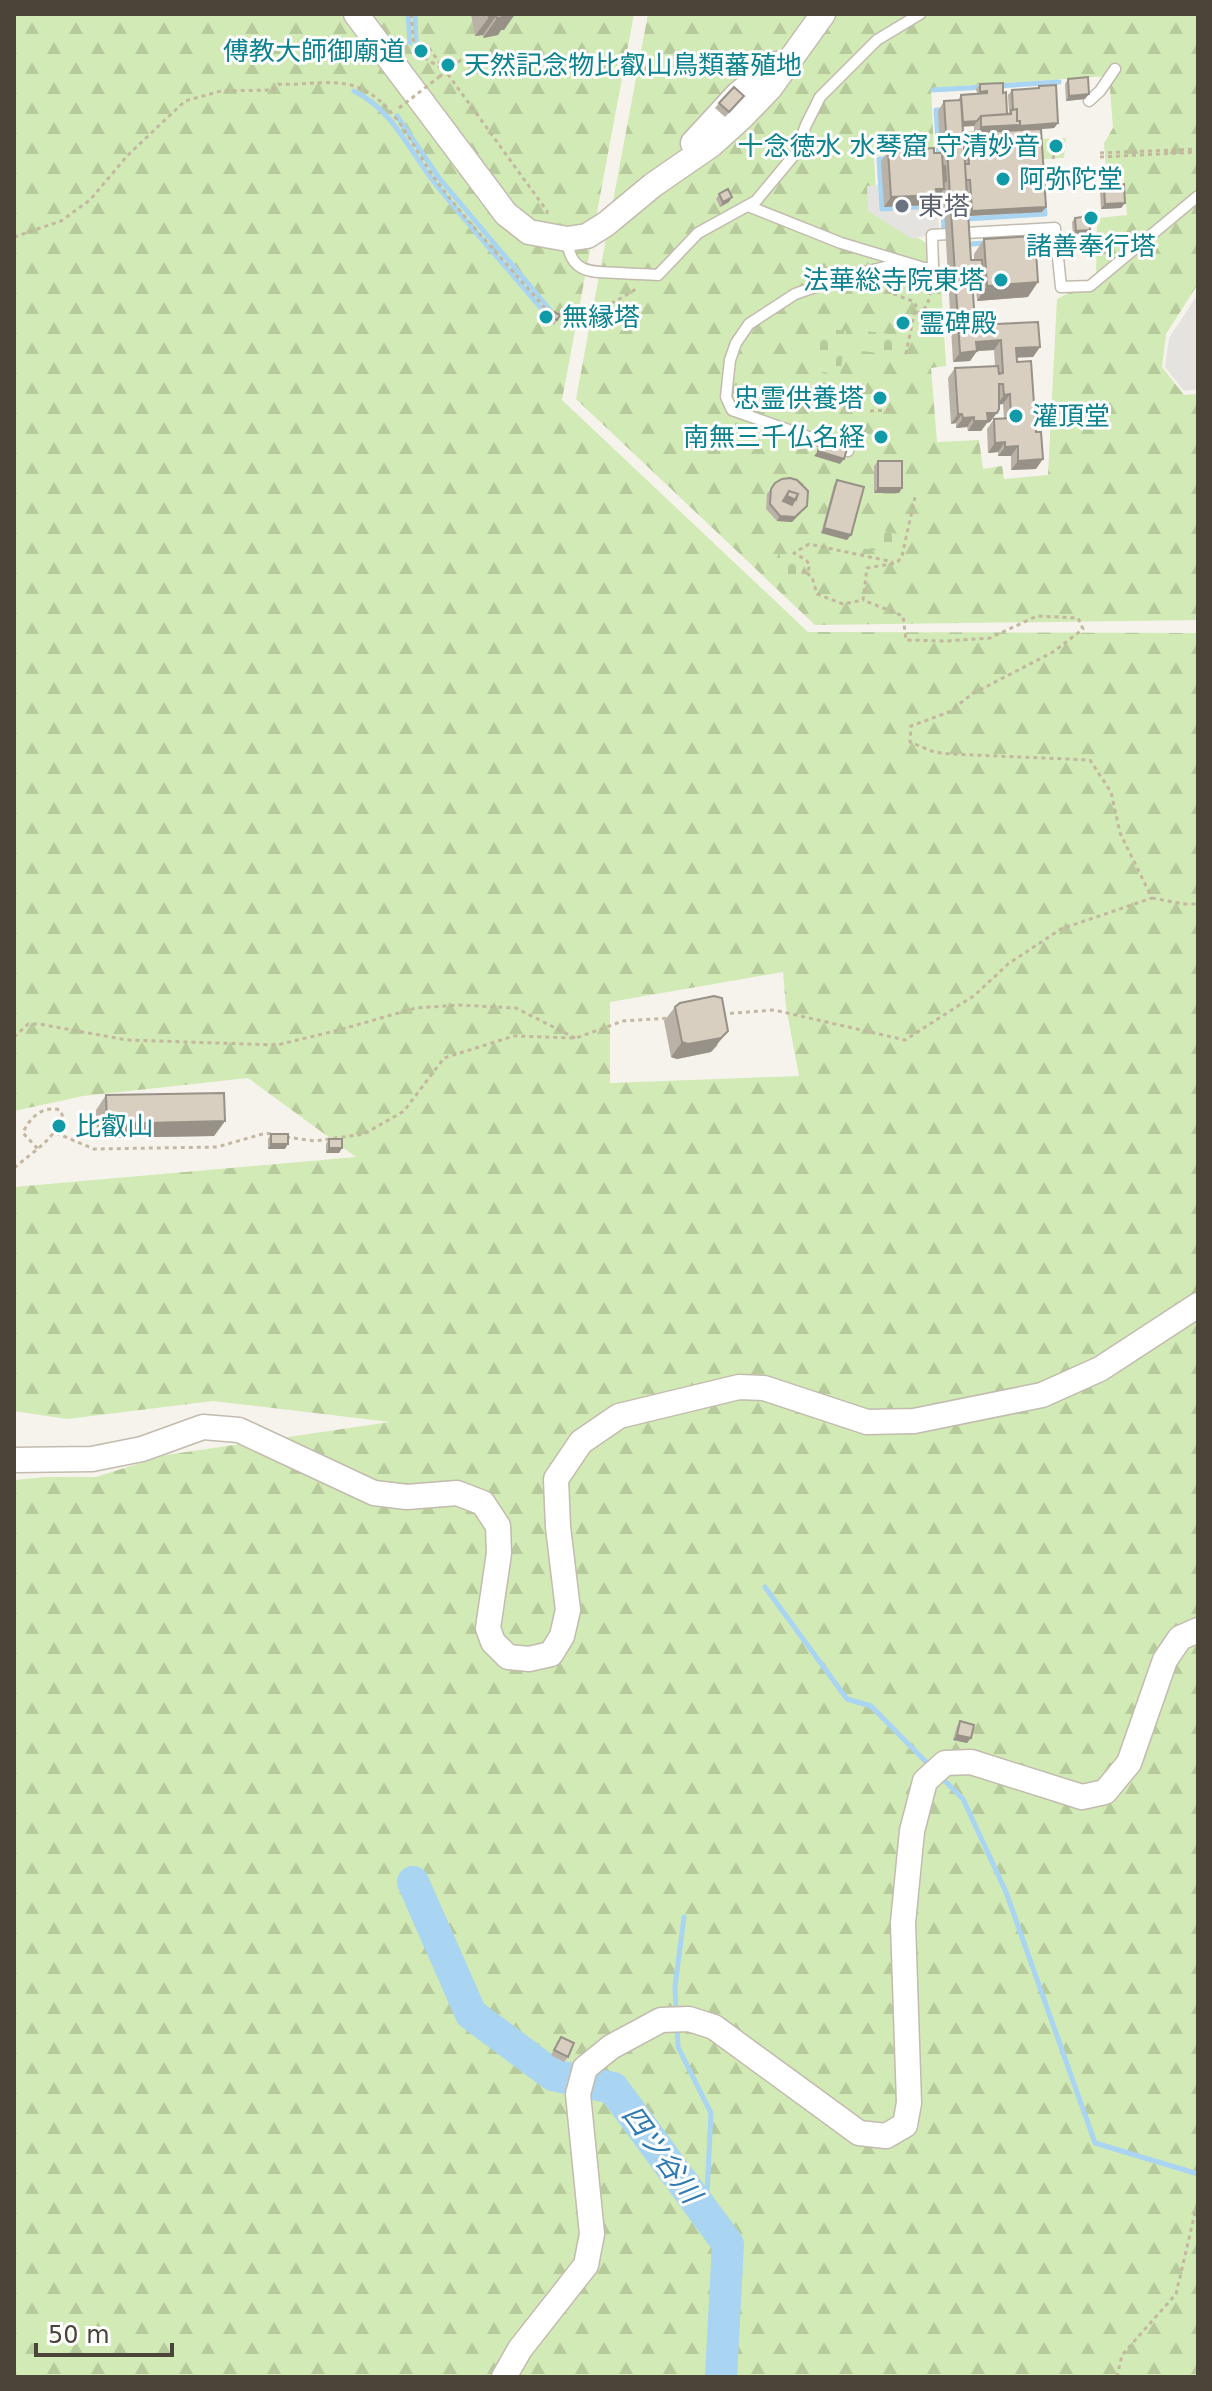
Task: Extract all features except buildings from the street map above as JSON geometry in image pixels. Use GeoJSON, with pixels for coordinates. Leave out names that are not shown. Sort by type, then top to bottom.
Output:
{"type":"FeatureCollection","features":[{"type":"Feature","properties":{"kind":"street"},"geometry":{"type":"LineString","coordinates":[[356,14],[506,214],[529,232],[557,237],[587,236],[653,185],[738,94],[806,41],[823,14]]}},
{"type":"Feature","properties":{"kind":"street"},"geometry":{"type":"LineString","coordinates":[[14,1460],[92,1459],[142,1449],[203,1427],[239,1430],[374,1493],[407,1497],[457,1493],[483,1503],[498,1526],[499,1553],[488,1628],[493,1642],[508,1657],[529,1659],[551,1654],[562,1636],[568,1610],[556,1479],[581,1442],[619,1416],[739,1387],[764,1388],[867,1422],[914,1421],[1042,1395],[1100,1369],[1198,1305]]}},
{"type":"Feature","properties":{"kind":"street"},"geometry":{"type":"LineString","coordinates":[[504,2377],[520,2349],[586,2265],[592,2234],[578,2094],[585,2068],[611,2047],[664,2020],[689,2019],[714,2027],[859,2133],[886,2136],[905,2125],[909,2103],[903,1923],[912,1831],[927,1780],[945,1763],[971,1762],[1082,1797],[1105,1792],[1129,1763],[1165,1660],[1180,1638],[1198,1630]]}},
{"type":"Feature","properties":{"kind":"lane"},"geometry":{"type":"LineString","coordinates":[[557,237],[572,260],[588,272],[658,275],[698,233],[748,206],[763,194],[795,154],[820,97],[877,40],[920,14]]}},
{"type":"Feature","properties":{"kind":"lane"},"geometry":{"type":"LineString","coordinates":[[1089,101],[1115,69]]}},
{"type":"Feature","properties":{"kind":"lane"},"geometry":{"type":"LineString","coordinates":[[748,206],[841,243],[924,268],[933,268],[932,235],[1055,228],[1061,287],[1090,286],[1198,196]]}},
{"type":"Feature","properties":{"kind":"lane"},"geometry":{"type":"LineString","coordinates":[[848,451],[732,410],[726,397],[733,352],[749,324],[795,294],[847,276],[903,262]]}},
{"type":"Feature","properties":{"kind":"path"},"geometry":{"type":"LineString","coordinates":[[411,14],[413,44],[445,71]]}},
{"type":"Feature","properties":{"kind":"path"},"geometry":{"type":"LineString","coordinates":[[417,50],[426,44],[547,211],[557,237]]}},
{"type":"Feature","properties":{"kind":"path"},"geometry":{"type":"LineString","coordinates":[[14,237],[61,221],[90,200],[128,155],[185,101],[221,91],[273,90],[278,84],[322,83],[355,86],[375,96],[392,114],[463,59],[494,53]]}},
{"type":"Feature","properties":{"kind":"path"},"geometry":{"type":"LineString","coordinates":[[1053,159],[1054,154],[1060,153],[1065,145]]}},
{"type":"Feature","properties":{"kind":"path"},"geometry":{"type":"LineString","coordinates":[[1100,155],[1198,151]]}},
{"type":"Feature","properties":{"kind":"path"},"geometry":{"type":"LineString","coordinates":[[915,316],[927,306],[934,278],[933,268]]}},
{"type":"Feature","properties":{"kind":"path"},"geometry":{"type":"LineString","coordinates":[[847,276],[916,305],[905,358]]}},
{"type":"Feature","properties":{"kind":"path"},"geometry":{"type":"LineString","coordinates":[[819,409],[834,406],[846,391]]}},
{"type":"Feature","properties":{"kind":"path"},"geometry":{"type":"LineString","coordinates":[[870,411],[891,410]]}},
{"type":"Feature","properties":{"kind":"path"},"geometry":{"type":"LineString","coordinates":[[863,600],[867,568],[897,563],[902,556],[915,497]]}},
{"type":"Feature","properties":{"kind":"path"},"geometry":{"type":"LineString","coordinates":[[807,573],[810,565],[794,553],[809,544],[897,563]]}},
{"type":"Feature","properties":{"kind":"path"},"geometry":{"type":"LineString","coordinates":[[802,571],[812,577],[817,594],[843,604],[863,600],[903,616],[906,640],[990,638],[1037,616],[1078,618],[1083,629],[1053,652],[972,694],[949,712],[911,726],[910,742],[934,752],[950,754],[1090,760],[1111,792],[1120,833],[1152,898]]}},
{"type":"Feature","properties":{"kind":"path"},"geometry":{"type":"LineString","coordinates":[[713,1014],[774,1010],[905,1040],[975,995],[1008,964],[1061,929],[1152,898],[1198,904]]}},
{"type":"Feature","properties":{"kind":"path"},"geometry":{"type":"LineString","coordinates":[[14,1037],[28,1024],[39,1024],[127,1040],[277,1045],[416,1008],[459,1005],[516,1008],[576,1038]]}},
{"type":"Feature","properties":{"kind":"path"},"geometry":{"type":"LineString","coordinates":[[56,1133],[94,1149],[217,1147],[266,1133],[315,1141],[364,1134],[404,1111],[444,1058],[514,1036],[576,1038],[623,1021],[683,1017]]}},
{"type":"Feature","properties":{"kind":"path"},"geometry":{"type":"LineString","coordinates":[[14,1168],[38,1149],[56,1133],[63,1117],[60,1110],[46,1109],[27,1123],[23,1133],[38,1149]]}},
{"type":"Feature","properties":{"kind":"path"},"geometry":{"type":"LineString","coordinates":[[1117,2377],[1122,2355],[1176,2294],[1198,2200]]}},
{"type":"Feature","properties":{"kind":"green space"},"geometry":{"type":"Polygon","coordinates":[[[14,14],[634,14],[562,400],[808,632],[1198,633],[1198,2377],[14,2377],[14,1480],[96,1477],[166,1455],[390,1422],[213,1401],[67,1419],[14,1411],[14,1187],[356,1157],[248,1078],[83,1096],[14,1111],[14,14]],[[783,972],[610,1002],[610,1083],[799,1076],[783,972]]]}},
{"type":"Feature","properties":{"kind":"green space","name":"東塔"},"geometry":{"type":"Polygon","coordinates":[[[648,14],[1198,14],[1198,284],[1166,334],[1162,367],[1184,395],[1198,394],[1198,620],[815,625],[576,399],[648,14]],[[1109,76],[931,88],[934,152],[874,156],[877,212],[939,251],[946,366],[931,368],[937,442],[979,440],[983,469],[1002,466],[1004,479],[1048,475],[1057,299],[1096,279],[1097,218],[1127,215],[1123,170],[1106,171],[1104,143],[1113,128],[1109,76]]]}},
{"type":"Feature","properties":{"kind":"green space"},"geometry":{"type":"Polygon","coordinates":[[[1066,138],[1064,158],[1043,159],[1041,139],[1066,138]]]}},
{"type":"Feature","properties":{"kind":"green space"},"geometry":{"type":"Polygon","coordinates":[[[821,328],[846,331],[840,376],[815,372],[821,328]]]}},
{"type":"Feature","properties":{"kind":"green space"},"geometry":{"type":"Polygon","coordinates":[[[865,331],[897,335],[894,355],[862,351],[865,331]]]}},
{"type":"Feature","properties":{"kind":"green space"},"geometry":{"type":"Polygon","coordinates":[[[866,527],[897,534],[893,554],[862,548],[866,527]]]}},
{"type":"Feature","properties":{"kind":"green space"},"geometry":{"type":"Polygon","coordinates":[[[779,553],[805,564],[799,579],[772,568],[779,553]]]}},
{"type":"Feature","properties":{"kind":"shaded area"},"geometry":{"type":"Polygon","coordinates":[[[878,185],[880,210],[938,208],[939,232],[912,239],[868,211],[867,186],[878,185]]]}},
{"type":"Feature","properties":{"kind":"shaded area"},"geometry":{"type":"Polygon","coordinates":[[[1198,294],[1198,389],[1184,391],[1165,367],[1169,338],[1198,294]]]}},
{"type":"Feature","properties":{"kind":"waterway"},"geometry":{"type":"LineString","coordinates":[[408,14],[410,43]]}},
{"type":"Feature","properties":{"kind":"waterway"},"geometry":{"type":"LineString","coordinates":[[415,14],[416,42]]}},
{"type":"Feature","properties":{"kind":"waterway"},"geometry":{"type":"LineString","coordinates":[[998,86],[1059,82]]}},
{"type":"Feature","properties":{"kind":"waterway"},"geometry":{"type":"LineString","coordinates":[[933,90],[984,87]]}},
{"type":"Feature","properties":{"kind":"waterway"},"geometry":{"type":"LineString","coordinates":[[354,91],[390,119],[434,182],[546,314]]}},
{"type":"Feature","properties":{"kind":"waterway"},"geometry":{"type":"LineString","coordinates":[[939,158],[936,110],[942,110]]}},
{"type":"Feature","properties":{"kind":"waterway"},"geometry":{"type":"LineString","coordinates":[[397,116],[439,178],[551,311]]}},
{"type":"Feature","properties":{"kind":"waterway"},"geometry":{"type":"LineString","coordinates":[[887,159],[879,159],[882,209],[931,206],[931,200],[939,200],[938,189],[942,188],[944,232]]}},
{"type":"Feature","properties":{"kind":"waterway"},"geometry":{"type":"LineString","coordinates":[[965,215],[966,219],[1045,214],[1044,202]]}},
{"type":"Feature","properties":{"kind":"waterway"},"geometry":{"type":"LineString","coordinates":[[1031,240],[1050,239]]}},
{"type":"Feature","properties":{"kind":"waterway"},"geometry":{"type":"LineString","coordinates":[[971,244],[985,243]]}},
{"type":"Feature","properties":{"kind":"waterway"},"geometry":{"type":"LineString","coordinates":[[765,1587],[847,1699],[871,1706],[929,1765]]}},
{"type":"Feature","properties":{"kind":"waterway"},"geometry":{"type":"LineString","coordinates":[[939,1775],[963,1799],[1006,1892],[1095,2143],[1198,2174]]}},
{"type":"Feature","properties":{"kind":"waterway","name":"四ツ谷川"},"geometry":{"type":"LineString","coordinates":[[413,1882],[471,2014],[553,2075],[613,2088],[728,2244],[721,2377]]}},
{"type":"Feature","properties":{"kind":"waterway"},"geometry":{"type":"LineString","coordinates":[[676,2011],[675,1987],[684,1917]]}},
{"type":"Feature","properties":{"kind":"waterway"},"geometry":{"type":"LineString","coordinates":[[677,2025],[678,2047],[711,2113],[706,2214]]}},
{"type":"Feature","properties":{"kind":"place","name":"傅教大師御廟道"},"geometry":{"type":"Point","coordinates":[421,51]}},
{"type":"Feature","properties":{"kind":"place","name":"天然記念物比叡山鳥類蕃殖地"},"geometry":{"type":"Point","coordinates":[448,65]}},
{"type":"Feature","properties":{"kind":"place","name":"十念徳水 水琴窟 守清妙音"},"geometry":{"type":"Point","coordinates":[1056,146]}},
{"type":"Feature","properties":{"kind":"place","name":"阿弥陀堂"},"geometry":{"type":"Point","coordinates":[1003,179]}},
{"type":"Feature","properties":{"kind":"place","name":"東塔"},"geometry":{"type":"Point","coordinates":[902,206]}},
{"type":"Feature","properties":{"kind":"place","name":"諸善奉行塔"},"geometry":{"type":"Point","coordinates":[1091,218]}},
{"type":"Feature","properties":{"kind":"place","name":"法華総寺院東塔"},"geometry":{"type":"Point","coordinates":[1001,280]}},
{"type":"Feature","properties":{"kind":"place","name":"無縁塔"},"geometry":{"type":"Point","coordinates":[546,317]}},
{"type":"Feature","properties":{"kind":"place","name":"霊碑殿"},"geometry":{"type":"Point","coordinates":[903,323]}},
{"type":"Feature","properties":{"kind":"place","name":"忠霊供養塔"},"geometry":{"type":"Point","coordinates":[880,398]}},
{"type":"Feature","properties":{"kind":"place","name":"灌頂堂"},"geometry":{"type":"Point","coordinates":[1016,416]}},
{"type":"Feature","properties":{"kind":"place","name":"南無三千仏名経"},"geometry":{"type":"Point","coordinates":[881,437]}},
{"type":"Feature","properties":{"kind":"place","name":"比叡山"},"geometry":{"type":"Point","coordinates":[59,1126]}}]}
